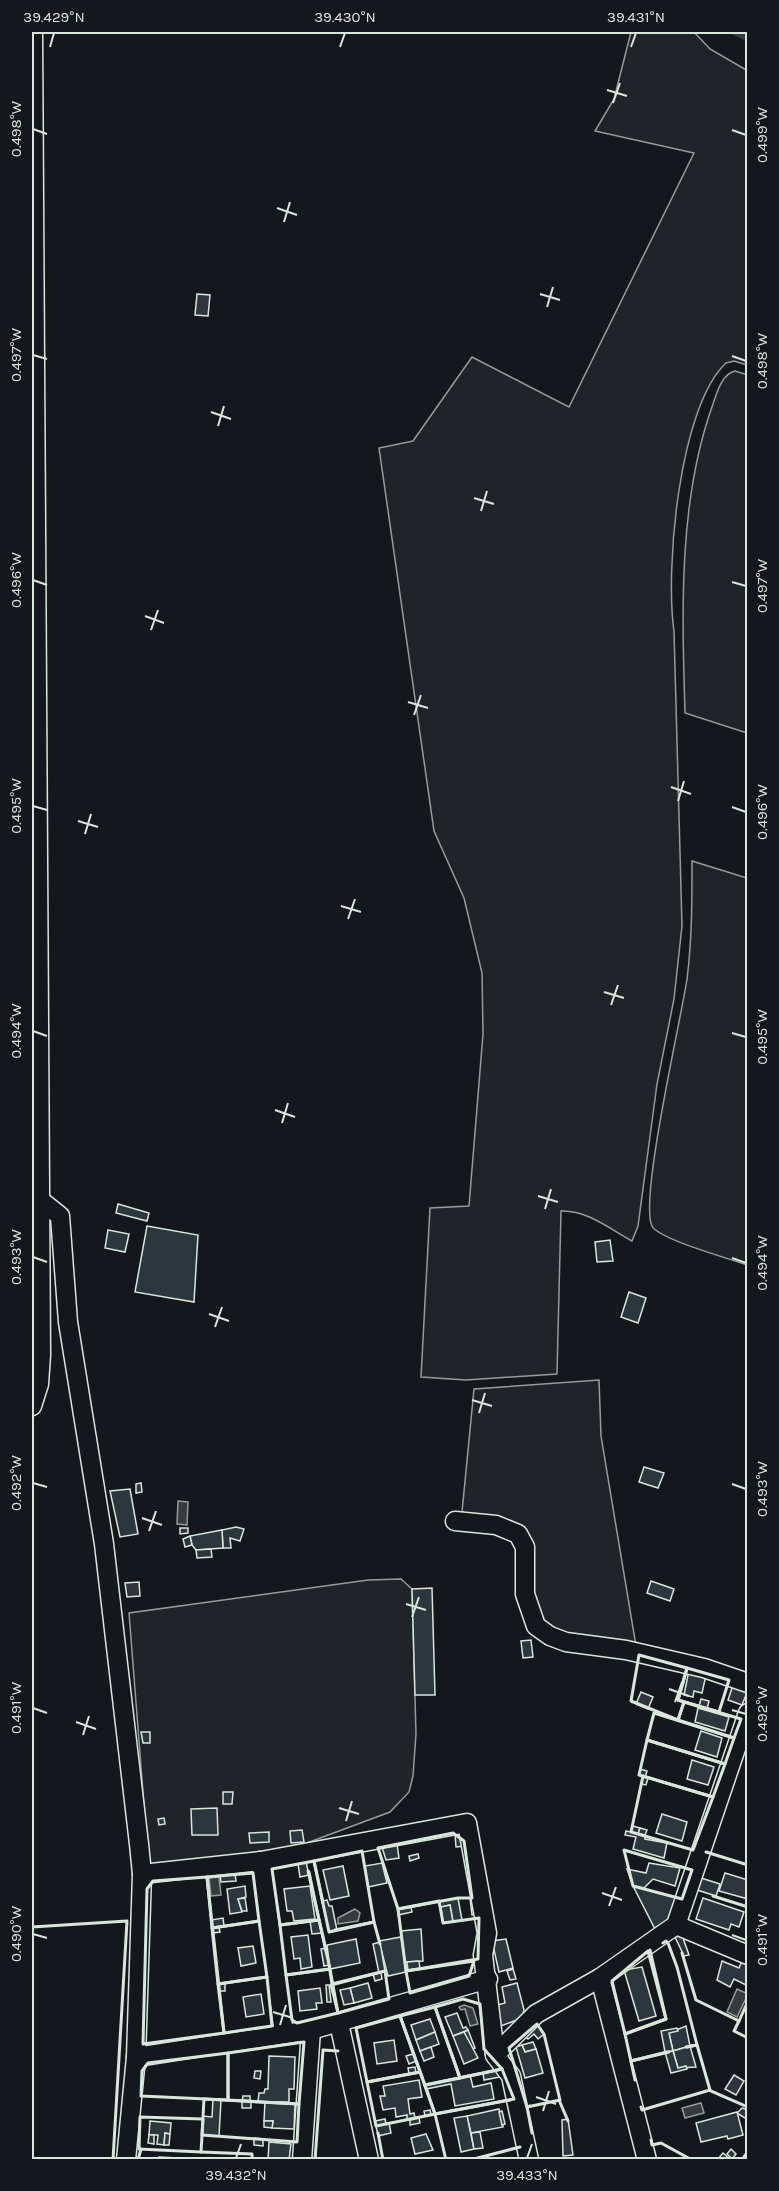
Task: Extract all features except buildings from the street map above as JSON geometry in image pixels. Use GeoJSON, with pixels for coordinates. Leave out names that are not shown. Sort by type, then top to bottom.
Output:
{"type":"FeatureCollection","features":[{"type":"Feature","properties":{"kind":"street"},"geometry":{"type":"LineString","coordinates":[[32,1406],[39,1384],[41,1355],[33,32]]}},
{"type":"Feature","properties":{"kind":"street"},"geometry":{"type":"LineString","coordinates":[[40,1200],[60,1216],[68,1322],[104,1544],[142,1874],[136,2057],[126,2160]]}},
{"type":"Feature","properties":{"kind":"street"},"geometry":{"type":"LineString","coordinates":[[455,1521],[496,1525],[518,1534],[525,1547],[525,1594],[536,1626],[550,1636],[566,1642],[626,1650],[704,1668],[747,1683]]}},
{"type":"Feature","properties":{"kind":"street"},"geometry":{"type":"LineString","coordinates":[[495,2055],[536,2014],[600,1978],[676,1925],[747,1713]]}},
{"type":"Feature","properties":{"kind":"street"},"geometry":{"type":"LineString","coordinates":[[142,1874],[261,1861],[467,1823],[487,1933],[483,1955],[488,1979],[495,2055],[511,2076],[529,2160]]}},
{"type":"Feature","properties":{"kind":"street"},"geometry":{"type":"LineString","coordinates":[[261,1861],[285,2034]]}},
{"type":"Feature","properties":{"kind":"street"},"geometry":{"type":"LineString","coordinates":[[676,1925],[747,1955]]}},
{"type":"Feature","properties":{"kind":"street"},"geometry":{"type":"LineString","coordinates":[[600,1978],[647,2160]]}},
{"type":"Feature","properties":{"kind":"street"},"geometry":{"type":"LineString","coordinates":[[136,2057],[311,2030],[488,1979]]}},
{"type":"Feature","properties":{"kind":"street"},"geometry":{"type":"LineString","coordinates":[[339,2023],[369,2160]]}},
{"type":"Feature","properties":{"kind":"street"},"geometry":{"type":"LineString","coordinates":[[302,2160],[311,2030]]}},
{"type":"Feature","properties":{"kind":"shaded area"},"geometry":{"type":"Polygon","coordinates":[[[631,32],[694,32],[710,49],[748,71],[747,365],[734,361],[726,363],[710,385],[697,415],[687,451],[674,531],[672,603],[682,926],[674,999],[657,1084],[638,1226],[632,1241],[589,1217],[561,1211],[557,1374],[466,1380],[421,1377],[430,1208],[469,1206],[483,1034],[482,973],[464,898],[434,831],[379,448],[413,441],[472,357],[569,407],[694,153],[595,131],[614,99],[631,32]]]}},
{"type":"Feature","properties":{"kind":"shaded area"},"geometry":{"type":"Polygon","coordinates":[[[735,371],[748,375],[747,733],[685,713],[683,596],[693,479],[716,394],[723,380],[735,371]]]}},
{"type":"Feature","properties":{"kind":"shaded area"},"geometry":{"type":"Polygon","coordinates":[[[692,861],[747,878],[747,1265],[667,1237],[652,1226],[651,1182],[662,1108],[687,979],[691,935],[692,861]]]}},
{"type":"Feature","properties":{"kind":"shaded area"},"geometry":{"type":"Polygon","coordinates":[[[599,1380],[601,1436],[636,1646],[577,1639],[539,1621],[531,1581],[529,1546],[491,1519],[462,1512],[474,1389],[599,1380]]]}},
{"type":"Feature","properties":{"kind":"shaded area"},"geometry":{"type":"Polygon","coordinates":[[[178,1501],[188,1502],[187,1525],[177,1524],[178,1501]]]}},
{"type":"Feature","properties":{"kind":"shaded area"},"geometry":{"type":"Polygon","coordinates":[[[401,1579],[412,1589],[416,1734],[413,1776],[409,1792],[390,1812],[296,1847],[149,1869],[129,1613],[368,1580],[401,1579]]]}},
{"type":"Feature","properties":{"kind":"shaded area"},"geometry":{"type":"Polygon","coordinates":[[[219,1877],[221,1895],[211,1896],[209,1878],[219,1877]]]}},
{"type":"Feature","properties":{"kind":"shaded area"},"geometry":{"type":"Polygon","coordinates":[[[355,1909],[360,1913],[358,1921],[338,1924],[338,1918],[355,1909]]]}},
{"type":"Feature","properties":{"kind":"shaded area"},"geometry":{"type":"Polygon","coordinates":[[[737,1989],[748,1994],[737,2017],[727,2012],[737,1989]]]}},
{"type":"Feature","properties":{"kind":"shaded area"},"geometry":{"type":"Polygon","coordinates":[[[464,2005],[473,2008],[478,2024],[470,2026],[465,2009],[461,2010],[459,2007],[464,2005]]]}},
{"type":"Feature","properties":{"kind":"shaded area"},"geometry":{"type":"Polygon","coordinates":[[[701,2103],[704,2113],[685,2118],[682,2108],[701,2103]]]}},
{"type":"Feature","properties":{"kind":"waterway"},"geometry":{"type":"LineString","coordinates":[[733,32],[748,39]]}},
{"type":"Feature","properties":{"kind":"wall"},"geometry":{"type":"LineString","coordinates":[[639,1655],[687,1668],[678,1700],[684,1702],[678,1720],[631,1701],[639,1655]]}},
{"type":"Feature","properties":{"kind":"wall"},"geometry":{"type":"LineString","coordinates":[[687,1668],[729,1680],[719,1712],[678,1700],[687,1668]]}},
{"type":"Feature","properties":{"kind":"wall"},"geometry":{"type":"LineString","coordinates":[[684,1702],[741,1719],[734,1738],[678,1720],[684,1702]]}},
{"type":"Feature","properties":{"kind":"wall"},"geometry":{"type":"LineString","coordinates":[[654,1713],[734,1738],[725,1764],[647,1740],[654,1713]]}},
{"type":"Feature","properties":{"kind":"wall"},"geometry":{"type":"LineString","coordinates":[[647,1740],[725,1764],[713,1797],[639,1775],[647,1740]]}},
{"type":"Feature","properties":{"kind":"wall"},"geometry":{"type":"LineString","coordinates":[[643,1776],[713,1797],[693,1850],[631,1832],[643,1776]]}},
{"type":"Feature","properties":{"kind":"wall"},"geometry":{"type":"LineString","coordinates":[[453,1833],[464,1841],[472,1898],[458,1898],[398,1909],[378,1848],[453,1833]]}},
{"type":"Feature","properties":{"kind":"wall"},"geometry":{"type":"LineString","coordinates":[[624,1850],[692,1870],[682,1899],[633,1886],[624,1850]]}},
{"type":"Feature","properties":{"kind":"wall"},"geometry":{"type":"LineString","coordinates":[[362,1851],[374,1922],[329,1932],[314,1861],[362,1851]]}},
{"type":"Feature","properties":{"kind":"wall"},"geometry":{"type":"LineString","coordinates":[[706,1852],[748,1865]]}},
{"type":"Feature","properties":{"kind":"wall"},"geometry":{"type":"LineString","coordinates":[[309,1872],[319,1920],[280,1925],[272,1869],[314,1861],[323,1903]]}},
{"type":"Feature","properties":{"kind":"wall"},"geometry":{"type":"LineString","coordinates":[[308,1871],[326,1950]]}},
{"type":"Feature","properties":{"kind":"wall"},"geometry":{"type":"LineString","coordinates":[[253,1873],[259,1921],[212,1928],[207,1877],[253,1873]]}},
{"type":"Feature","properties":{"kind":"wall"},"geometry":{"type":"LineString","coordinates":[[207,1877],[224,2033],[143,2044],[147,1889],[153,1881],[207,1877]]}},
{"type":"Feature","properties":{"kind":"wall"},"geometry":{"type":"LineString","coordinates":[[713,1896],[748,1907]]}},
{"type":"Feature","properties":{"kind":"wall"},"geometry":{"type":"LineString","coordinates":[[439,1901],[443,1923],[479,1918],[478,1959],[406,1971],[398,1909],[439,1901]]}},
{"type":"Feature","properties":{"kind":"wall"},"geometry":{"type":"LineString","coordinates":[[319,1920],[330,1969],[286,1975],[280,1925],[319,1920]]}},
{"type":"Feature","properties":{"kind":"wall"},"geometry":{"type":"LineString","coordinates":[[32,1927],[127,1921],[113,2160]]}},
{"type":"Feature","properties":{"kind":"wall"},"geometry":{"type":"LineString","coordinates":[[259,1921],[267,1977],[218,1984],[212,1928],[259,1921]]}},
{"type":"Feature","properties":{"kind":"wall"},"geometry":{"type":"LineString","coordinates":[[335,1930],[374,1922],[380,1944]]}},
{"type":"Feature","properties":{"kind":"wall"},"geometry":{"type":"LineString","coordinates":[[663,1943],[666,1941],[668,1943],[677,1967],[697,2045],[687,2047]]}},
{"type":"Feature","properties":{"kind":"wall"},"geometry":{"type":"LineString","coordinates":[[635,2080],[625,2034],[666,2019],[650,1950]]}},
{"type":"Feature","properties":{"kind":"wall"},"geometry":{"type":"LineString","coordinates":[[648,1951],[666,2019],[625,2034],[612,1981],[648,1951]]}},
{"type":"Feature","properties":{"kind":"wall"},"geometry":{"type":"LineString","coordinates":[[682,1953],[696,2000],[739,2021],[734,2031],[748,2038]]}},
{"type":"Feature","properties":{"kind":"wall"},"geometry":{"type":"LineString","coordinates":[[474,1961],[469,1976],[410,1993],[406,1971],[474,1961]]}},
{"type":"Feature","properties":{"kind":"wall"},"geometry":{"type":"LineString","coordinates":[[329,1965],[332,1984],[377,1973]]}},
{"type":"Feature","properties":{"kind":"wall"},"geometry":{"type":"LineString","coordinates":[[330,1969],[338,2013],[297,2023],[292,2020],[286,1975],[330,1969]]}},
{"type":"Feature","properties":{"kind":"wall"},"geometry":{"type":"LineString","coordinates":[[385,1971],[389,1999],[338,2013],[331,1985],[385,1971]]}},
{"type":"Feature","properties":{"kind":"wall"},"geometry":{"type":"LineString","coordinates":[[267,1977],[272,2026],[224,2033],[218,1984],[267,1977]]}},
{"type":"Feature","properties":{"kind":"wall"},"geometry":{"type":"LineString","coordinates":[[463,1999],[480,2004],[484,2049],[502,2069],[460,2078],[435,2007],[463,1999]]}},
{"type":"Feature","properties":{"kind":"wall"},"geometry":{"type":"LineString","coordinates":[[737,2020],[739,2021],[748,2001]]}},
{"type":"Feature","properties":{"kind":"wall"},"geometry":{"type":"LineString","coordinates":[[435,2007],[460,2078],[425,2085],[400,2016],[435,2007]]}},
{"type":"Feature","properties":{"kind":"wall"},"geometry":{"type":"LineString","coordinates":[[400,2016],[420,2072],[367,2082],[356,2028],[400,2016]]}},
{"type":"Feature","properties":{"kind":"wall"},"geometry":{"type":"LineString","coordinates":[[537,2024],[544,2034],[560,2100],[527,2107],[509,2048],[537,2024]]}},
{"type":"Feature","properties":{"kind":"wall"},"geometry":{"type":"LineString","coordinates":[[304,2042],[299,2104],[228,2100],[228,2053],[304,2042]]}},
{"type":"Feature","properties":{"kind":"wall"},"geometry":{"type":"LineString","coordinates":[[641,2107],[642,2110],[710,2090],[697,2045],[686,2047]]}},
{"type":"Feature","properties":{"kind":"wall"},"geometry":{"type":"LineString","coordinates":[[315,2160],[323,2050],[338,2051]]}},
{"type":"Feature","properties":{"kind":"wall"},"geometry":{"type":"LineString","coordinates":[[631,2061],[667,2052]]}},
{"type":"Feature","properties":{"kind":"wall"},"geometry":{"type":"LineString","coordinates":[[631,2061],[669,2052]]}},
{"type":"Feature","properties":{"kind":"wall"},"geometry":{"type":"LineString","coordinates":[[228,2053],[228,2100],[141,2096],[142,2071],[148,2063],[228,2053]]}},
{"type":"Feature","properties":{"kind":"wall"},"geometry":{"type":"LineString","coordinates":[[502,2069],[514,2099],[435,2114],[425,2085],[502,2069]]}},
{"type":"Feature","properties":{"kind":"wall"},"geometry":{"type":"LineString","coordinates":[[420,2072],[435,2114],[376,2126],[367,2082],[420,2072]]}},
{"type":"Feature","properties":{"kind":"wall"},"geometry":{"type":"LineString","coordinates":[[709,2090],[748,2107]]}},
{"type":"Feature","properties":{"kind":"wall"},"geometry":{"type":"LineString","coordinates":[[204,2099],[299,2104],[297,2142],[202,2135],[204,2099]]}},
{"type":"Feature","properties":{"kind":"wall"},"geometry":{"type":"LineString","coordinates":[[446,2160],[435,2114],[510,2100]]}},
{"type":"Feature","properties":{"kind":"wall"},"geometry":{"type":"LineString","coordinates":[[559,2100],[568,2121]]}},
{"type":"Feature","properties":{"kind":"wall"},"geometry":{"type":"LineString","coordinates":[[530,2106],[527,2107],[532,2133]]}},
{"type":"Feature","properties":{"kind":"wall"},"geometry":{"type":"LineString","coordinates":[[140,2117],[203,2119],[201,2152],[139,2149],[140,2117]]}},
{"type":"Feature","properties":{"kind":"wall"},"geometry":{"type":"LineString","coordinates":[[378,2133],[383,2160]]}},
{"type":"Feature","properties":{"kind":"wall"},"geometry":{"type":"LineString","coordinates":[[651,2140],[652,2145],[661,2143],[692,2160]]}},
{"type":"Feature","properties":{"kind":"wall"},"geometry":{"type":"LineString","coordinates":[[470,2160],[520,2147]]}},
{"type":"Feature","properties":{"kind":"wall"},"geometry":{"type":"LineString","coordinates":[[138,2160],[141,2149]]}},
{"type":"Feature","properties":{"kind":"wall"},"geometry":{"type":"LineString","coordinates":[[742,2160],[748,2151]]}},
{"type":"Feature","properties":{"kind":"wall"},"geometry":{"type":"LineString","coordinates":[[201,2152],[252,2154],[252,2160]]}}]}
